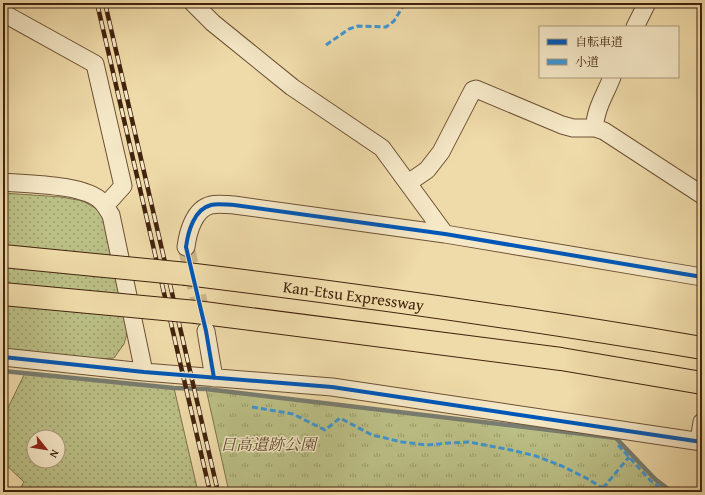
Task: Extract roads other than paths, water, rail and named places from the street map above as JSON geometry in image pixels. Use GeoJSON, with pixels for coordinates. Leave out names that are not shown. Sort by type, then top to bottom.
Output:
{"type":"FeatureCollection","features":[{"type":"Feature","properties":{"kind":"highway","name":"Kan-Etsu Expressway"},"geometry":{"type":"LineString","coordinates":[[3,256],[187,274],[398,301],[567,325],[702,348]]}},
{"type":"Feature","properties":{"kind":"highway"},"geometry":{"type":"LineString","coordinates":[[3,294],[201,321],[562,359],[702,383]]}},
{"type":"Feature","properties":{"kind":"street"},"geometry":{"type":"LineString","coordinates":[[193,3],[213,23],[292,87],[382,148],[445,234]]}},
{"type":"Feature","properties":{"kind":"street"},"geometry":{"type":"LineString","coordinates":[[635,26],[646,3]]}},
{"type":"Feature","properties":{"kind":"street"},"geometry":{"type":"LineString","coordinates":[[3,13],[95,64],[123,186],[105,206]]}},
{"type":"Feature","properties":{"kind":"street"},"geometry":{"type":"LineString","coordinates":[[599,130],[594,120],[612,78]]}},
{"type":"Feature","properties":{"kind":"street"},"geometry":{"type":"LineString","coordinates":[[408,183],[427,170],[442,152],[473,90],[476,89],[562,125],[599,130],[702,195]]}},
{"type":"Feature","properties":{"kind":"street"},"geometry":{"type":"LineString","coordinates":[[3,182],[68,188],[88,193],[102,201],[111,215],[144,372]]}},
{"type":"Feature","properties":{"kind":"street"},"geometry":{"type":"LineString","coordinates":[[186,247],[188,234],[194,219],[204,207],[212,204],[234,205],[445,234],[702,277]]}},
{"type":"Feature","properties":{"kind":"street"},"geometry":{"type":"LineString","coordinates":[[201,321],[214,378]]}},
{"type":"Feature","properties":{"kind":"street"},"geometry":{"type":"LineString","coordinates":[[3,357],[144,372],[332,387],[701,442],[702,422]]}},
{"type":"Feature","properties":{"kind":"waterway"},"geometry":{"type":"LineString","coordinates":[[3,371],[174,388],[206,389],[616,438],[655,479],[672,492]]}},
{"type":"Feature","properties":{"kind":"tunnel"},"geometry":{"type":"LineString","coordinates":[[186,247],[204,323]]}},
{"type":"Feature","properties":{"kind":"railway"},"geometry":{"type":"LineString","coordinates":[[97,3],[210,492]]}},
{"type":"Feature","properties":{"kind":"railway"},"geometry":{"type":"LineString","coordinates":[[105,3],[218,492]]}},
{"type":"Feature","properties":{"kind":"park label","name":"日高遺跡公園"},"geometry":{"type":"Point","coordinates":[268,444]}}]}
